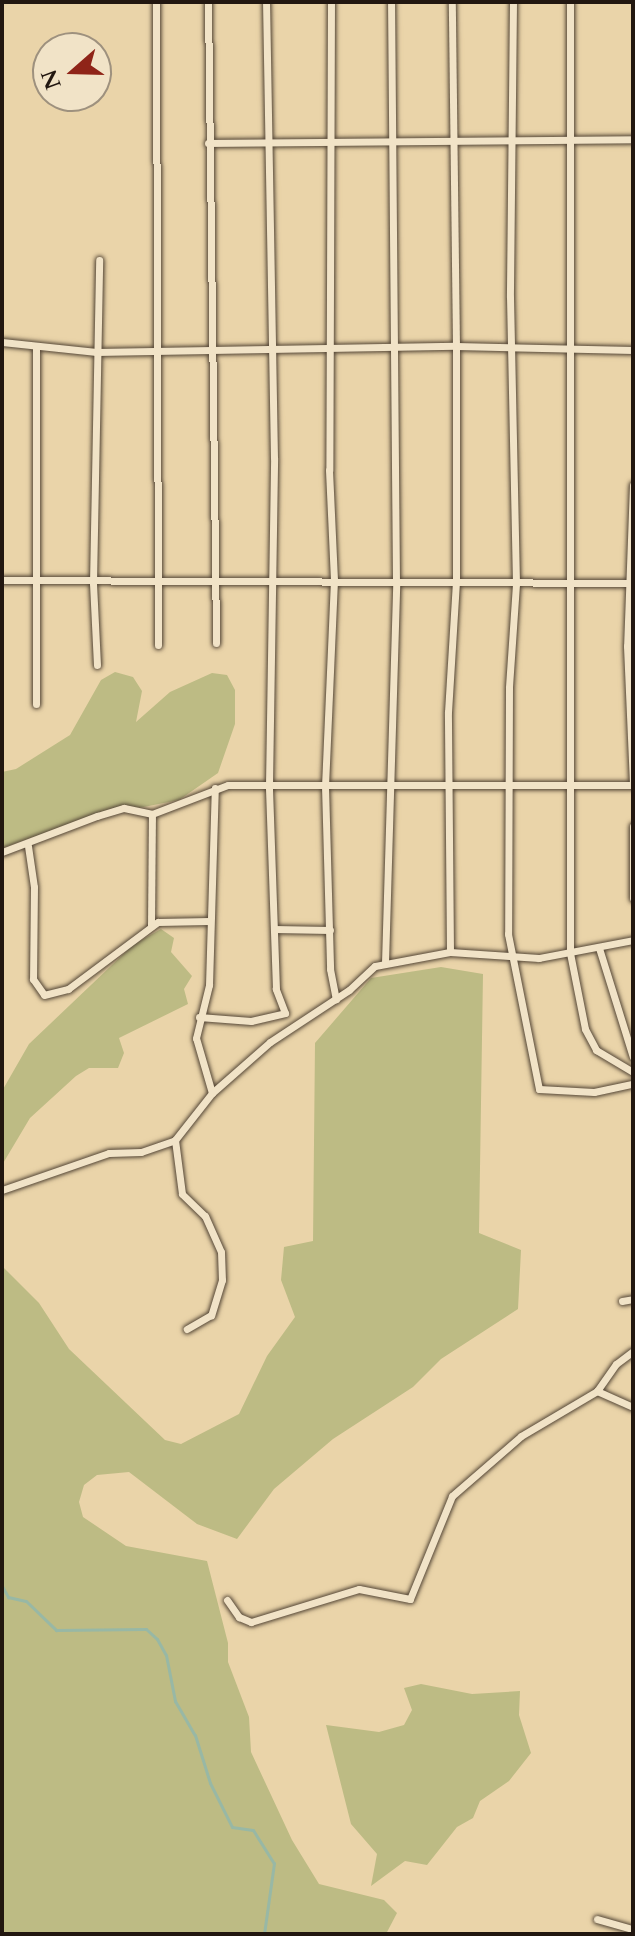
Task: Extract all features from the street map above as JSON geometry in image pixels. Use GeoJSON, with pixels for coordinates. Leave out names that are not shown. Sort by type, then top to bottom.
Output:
{"type":"FeatureCollection","features":[{"type":"Feature","properties":{"kind":"street"},"geometry":{"type":"LineString","coordinates":[[156,2],[158,645]]}},
{"type":"Feature","properties":{"kind":"street"},"geometry":{"type":"LineString","coordinates":[[208,2],[216,643]]}},
{"type":"Feature","properties":{"kind":"street"},"geometry":{"type":"LineString","coordinates":[[266,2],[273,579],[269,785],[276,989],[291,1026]]}},
{"type":"Feature","properties":{"kind":"street"},"geometry":{"type":"LineString","coordinates":[[331,2],[332,348],[329,470],[334,580],[325,786],[330,930],[336,999]]}},
{"type":"Feature","properties":{"kind":"street"},"geometry":{"type":"LineString","coordinates":[[385,963],[396,582],[391,348],[391,2]]}},
{"type":"Feature","properties":{"kind":"street"},"geometry":{"type":"LineString","coordinates":[[450,952],[449,785],[456,582],[456,142],[452,2]]}},
{"type":"Feature","properties":{"kind":"street"},"geometry":{"type":"LineString","coordinates":[[513,2],[510,349],[516,584],[508,785],[512,960],[539,1089],[594,1092],[633,1084]]}},
{"type":"Feature","properties":{"kind":"street"},"geometry":{"type":"LineString","coordinates":[[570,2],[570,953],[577,1005],[590,1039],[596,1050],[633,1072]]}},
{"type":"Feature","properties":{"kind":"street"},"geometry":{"type":"LineString","coordinates":[[208,143],[633,139]]}},
{"type":"Feature","properties":{"kind":"street"},"geometry":{"type":"LineString","coordinates":[[97,665],[93,583],[99,260]]}},
{"type":"Feature","properties":{"kind":"street"},"geometry":{"type":"LineString","coordinates":[[2,342],[96,352],[456,346],[633,350]]}},
{"type":"Feature","properties":{"kind":"street"},"geometry":{"type":"LineString","coordinates":[[36,347],[36,704]]}},
{"type":"Feature","properties":{"kind":"street"},"geometry":{"type":"LineString","coordinates":[[2,852],[28,846],[124,808],[152,814],[215,788],[633,783],[630,583],[633,485]]}},
{"type":"Feature","properties":{"kind":"street"},"geometry":{"type":"LineString","coordinates":[[2,580],[38,578],[93,583],[273,579],[630,583]]}},
{"type":"Feature","properties":{"kind":"street"},"geometry":{"type":"LineString","coordinates":[[212,1093],[198,1051],[199,1017],[209,985],[215,788]]}},
{"type":"Feature","properties":{"kind":"street"},"geometry":{"type":"LineString","coordinates":[[151,926],[152,814]]}},
{"type":"Feature","properties":{"kind":"street"},"geometry":{"type":"LineString","coordinates":[[633,826],[633,898]]}},
{"type":"Feature","properties":{"kind":"street"},"geometry":{"type":"LineString","coordinates":[[28,846],[34,887],[33,979],[44,995],[68,989],[151,926],[165,921],[209,921]]}},
{"type":"Feature","properties":{"kind":"street"},"geometry":{"type":"LineString","coordinates":[[274,929],[330,930]]}},
{"type":"Feature","properties":{"kind":"street"},"geometry":{"type":"LineString","coordinates":[[2,1190],[109,1153],[141,1152],[175,1140],[212,1093],[291,1026],[336,999],[385,963],[450,952],[512,960],[570,953],[633,940]]}},
{"type":"Feature","properties":{"kind":"street"},"geometry":{"type":"LineString","coordinates":[[599,948],[633,1057]]}},
{"type":"Feature","properties":{"kind":"street"},"geometry":{"type":"LineString","coordinates":[[199,1017],[251,1021],[285,1013]]}},
{"type":"Feature","properties":{"kind":"street"},"geometry":{"type":"LineString","coordinates":[[175,1140],[182,1194],[205,1216],[221,1252],[222,1280],[211,1315],[187,1329]]}},
{"type":"Feature","properties":{"kind":"street"},"geometry":{"type":"LineString","coordinates":[[622,1301],[633,1299]]}},
{"type":"Feature","properties":{"kind":"street"},"geometry":{"type":"LineString","coordinates":[[227,1600],[239,1617],[251,1622],[359,1589],[413,1598],[452,1496],[533,1428],[597,1391],[616,1364],[633,1351]]}},
{"type":"Feature","properties":{"kind":"street"},"geometry":{"type":"LineString","coordinates":[[597,1391],[633,1407]]}},
{"type":"Feature","properties":{"kind":"street"},"geometry":{"type":"LineString","coordinates":[[597,1919],[633,1929]]}},
{"type":"Feature","properties":{"kind":"shaded area"},"geometry":{"type":"Polygon","coordinates":[[[115,672],[133,677],[142,691],[136,722],[170,692],[212,673],[227,675],[235,690],[235,724],[218,773],[179,800],[88,818],[2,848],[2,772],[16,769],[70,735],[101,680],[115,672]]]}},
{"type":"Feature","properties":{"kind":"shaded area"},"geometry":{"type":"Polygon","coordinates":[[[161,929],[174,938],[171,952],[192,976],[184,989],[188,1004],[119,1038],[124,1053],[118,1068],[89,1068],[76,1076],[30,1118],[2,1165],[2,1091],[29,1044],[133,945],[161,929]]]}},
{"type":"Feature","properties":{"kind":"shaded area"},"geometry":{"type":"Polygon","coordinates":[[[441,967],[483,974],[479,1233],[521,1250],[518,1309],[441,1359],[413,1387],[333,1439],[274,1489],[237,1539],[197,1524],[129,1472],[97,1475],[84,1485],[79,1502],[83,1517],[126,1546],[207,1561],[228,1643],[228,1662],[249,1717],[251,1752],[292,1840],[319,1884],[384,1900],[397,1913],[386,1934],[2,1934],[2,1266],[39,1303],[69,1349],[165,1440],[181,1444],[239,1414],[267,1356],[295,1317],[281,1280],[284,1247],[313,1241],[315,1043],[371,978],[441,967]]]}},
{"type":"Feature","properties":{"kind":"shaded area"},"geometry":{"type":"Polygon","coordinates":[[[421,1684],[472,1694],[520,1691],[519,1715],[531,1753],[509,1781],[480,1801],[473,1818],[457,1827],[427,1865],[405,1861],[371,1886],[377,1854],[351,1824],[326,1725],[379,1732],[404,1725],[412,1710],[404,1688],[421,1684]]]}},
{"type":"Feature","properties":{"kind":"waterway"},"geometry":{"type":"LineString","coordinates":[[2,1586],[8,1597],[26,1601],[56,1630],[146,1629],[157,1639],[166,1655],[175,1701],[195,1735],[210,1783],[232,1827],[253,1830],[274,1863],[264,1934]]}}]}
